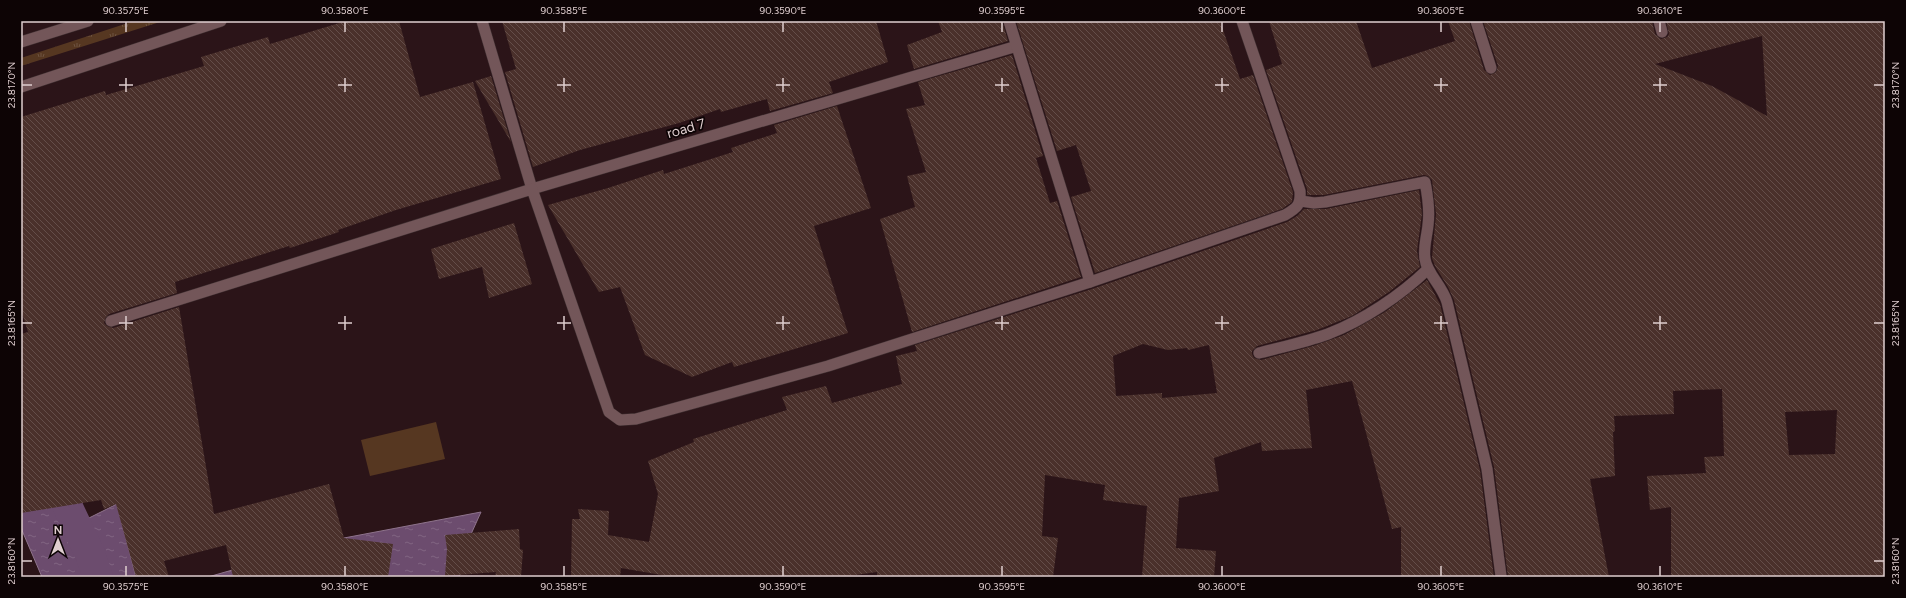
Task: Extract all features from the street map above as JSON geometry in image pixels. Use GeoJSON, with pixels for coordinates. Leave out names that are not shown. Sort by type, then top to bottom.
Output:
{"type":"FeatureCollection","features":[{"type":"Feature","properties":{"kind":"street"},"geometry":{"type":"LineString","coordinates":[[21,42],[88,21]]}},
{"type":"Feature","properties":{"kind":"street"},"geometry":{"type":"LineString","coordinates":[[21,87],[221,21]]}},
{"type":"Feature","properties":{"kind":"street"},"geometry":{"type":"LineString","coordinates":[[482,21],[532,190],[608,412],[620,420],[636,418],[828,366],[1090,282],[1286,215],[1299,207],[1301,201],[1300,191],[1242,21]]}},
{"type":"Feature","properties":{"kind":"street"},"geometry":{"type":"LineString","coordinates":[[1009,21],[1090,282]]}},
{"type":"Feature","properties":{"kind":"street"},"geometry":{"type":"LineString","coordinates":[[1476,21],[1491,68]]}},
{"type":"Feature","properties":{"kind":"street"},"geometry":{"type":"LineString","coordinates":[[1659,21],[1662,32]]}},
{"type":"Feature","properties":{"kind":"street","name":"road 7"},"geometry":{"type":"LineString","coordinates":[[111,321],[532,190],[1017,46]]}},
{"type":"Feature","properties":{"kind":"street"},"geometry":{"type":"LineString","coordinates":[[1301,201],[1314,203],[1325,202],[1425,182],[1429,210],[1424,253],[1428,269],[1444,292],[1487,469],[1501,576]]}},
{"type":"Feature","properties":{"kind":"street"},"geometry":{"type":"LineString","coordinates":[[1259,353],[1326,335],[1342,328],[1391,300],[1428,269]]}},
{"type":"Feature","properties":{"kind":"green space"},"geometry":{"type":"Polygon","coordinates":[[[134,21],[163,21],[21,66],[21,58],[134,21]]]}},
{"type":"Feature","properties":{"kind":"green space"},"geometry":{"type":"Polygon","coordinates":[[[436,422],[445,459],[370,476],[361,440],[436,422]]]}},
{"type":"Feature","properties":{"kind":"water"},"geometry":{"type":"Polygon","coordinates":[[[21,343],[60,442],[75,525],[117,504],[136,577],[42,577],[21,528],[21,343]]]}},
{"type":"Feature","properties":{"kind":"water"},"geometry":{"type":"Polygon","coordinates":[[[481,512],[467,543],[459,577],[208,577],[344,538],[481,512]]]}},
{"type":"Feature","properties":{"kind":"building"},"geometry":{"type":"Polygon","coordinates":[[[346,21],[399,21],[420,97],[473,82],[501,179],[396,210],[338,230],[339,232],[290,248],[289,246],[175,282],[177,293],[109,314],[104,323],[113,328],[179,307],[214,514],[329,484],[344,538],[393,544],[388,577],[233,577],[226,545],[164,561],[169,577],[136,577],[116,504],[104,509],[101,500],[21,513],[21,334],[28,332],[21,310],[21,117],[105,91],[106,95],[204,66],[201,57],[268,37],[270,44],[346,21]]]}},
{"type":"Feature","properties":{"kind":"building"},"geometry":{"type":"Polygon","coordinates":[[[502,21],[876,21],[888,62],[829,82],[833,93],[770,111],[767,99],[721,112],[720,109],[679,123],[580,150],[533,167],[505,72],[516,69],[502,21]]]}},
{"type":"Feature","properties":{"kind":"building"},"geometry":{"type":"Polygon","coordinates":[[[938,21],[1002,21],[1008,41],[914,69],[907,45],[942,32],[938,21]]]}},
{"type":"Feature","properties":{"kind":"building"},"geometry":{"type":"Polygon","coordinates":[[[1016,21],[1220,21],[1240,79],[1253,75],[1293,192],[1292,202],[1282,209],[1095,273],[1071,197],[1091,191],[1076,145],[1057,151],[1016,21]]]}},
{"type":"Feature","properties":{"kind":"building"},"geometry":{"type":"Polygon","coordinates":[[[1269,21],[1356,21],[1372,68],[1455,41],[1448,21],[1469,21],[1484,70],[1490,75],[1496,72],[1498,66],[1483,21],[1652,21],[1655,34],[1661,39],[1667,37],[1669,34],[1666,21],[1885,21],[1885,577],[1671,577],[1671,507],[1650,510],[1647,476],[1706,473],[1704,457],[1724,456],[1722,389],[1673,391],[1674,414],[1614,416],[1615,431],[1613,432],[1615,476],[1590,479],[1609,577],[1508,577],[1494,467],[1454,300],[1432,258],[1436,214],[1432,180],[1428,176],[1424,175],[1324,195],[1307,195],[1307,189],[1266,70],[1282,64],[1269,21]],[[1762,36],[1655,64],[1712,86],[1767,116],[1762,36]],[[1837,410],[1785,412],[1789,455],[1835,454],[1837,410]]]}},
{"type":"Feature","properties":{"kind":"building"},"geometry":{"type":"Polygon","coordinates":[[[1012,55],[1043,156],[1036,158],[1050,203],[1057,201],[1081,277],[912,332],[880,219],[915,207],[907,176],[926,172],[906,109],[925,105],[918,82],[1012,55]]]}},
{"type":"Feature","properties":{"kind":"building"},"geometry":{"type":"Polygon","coordinates":[[[491,76],[511,142],[475,81],[491,76]]]}},
{"type":"Feature","properties":{"kind":"building"},"geometry":{"type":"Polygon","coordinates":[[[837,106],[871,208],[814,226],[848,333],[734,367],[732,362],[692,377],[645,355],[620,287],[599,292],[548,205],[608,188],[663,170],[664,174],[733,152],[731,148],[777,133],[774,125],[837,106]]]}},
{"type":"Feature","properties":{"kind":"building"},"geometry":{"type":"Polygon","coordinates":[[[1419,190],[1422,214],[1417,251],[1420,267],[1389,292],[1352,316],[1317,330],[1257,346],[1252,351],[1252,354],[1254,358],[1261,360],[1313,346],[1344,335],[1385,312],[1427,280],[1440,304],[1480,470],[1494,577],[1401,577],[1401,527],[1392,529],[1352,381],[1306,390],[1312,448],[1262,451],[1261,442],[1214,458],[1219,491],[1179,498],[1176,548],[1216,551],[1214,577],[1142,577],[1147,506],[1103,500],[1105,485],[1045,475],[1042,536],[1058,538],[1053,577],[877,577],[877,572],[841,577],[673,577],[621,568],[620,577],[571,577],[572,519],[580,519],[578,509],[609,511],[608,535],[649,542],[658,494],[648,461],[694,442],[693,439],[787,410],[782,397],[826,386],[832,403],[902,384],[896,356],[917,351],[915,345],[1092,289],[1287,222],[1297,216],[1304,209],[1326,209],[1419,190]],[[1143,344],[1113,356],[1116,396],[1162,393],[1162,398],[1217,393],[1209,345],[1188,350],[1187,348],[1168,350],[1143,344]]]}},
{"type":"Feature","properties":{"kind":"building"},"geometry":{"type":"Polygon","coordinates":[[[514,223],[532,284],[489,298],[482,267],[439,279],[431,249],[514,223]]]}},
{"type":"Feature","properties":{"kind":"building"},"geometry":{"type":"Polygon","coordinates":[[[519,529],[520,549],[523,550],[521,577],[495,577],[496,572],[445,576],[447,549],[445,535],[519,529]]]}},
{"type":"Feature","properties":{"kind":"waterway"},"geometry":{"type":"LineString","coordinates":[[57,484],[90,554],[98,577]]}}]}
